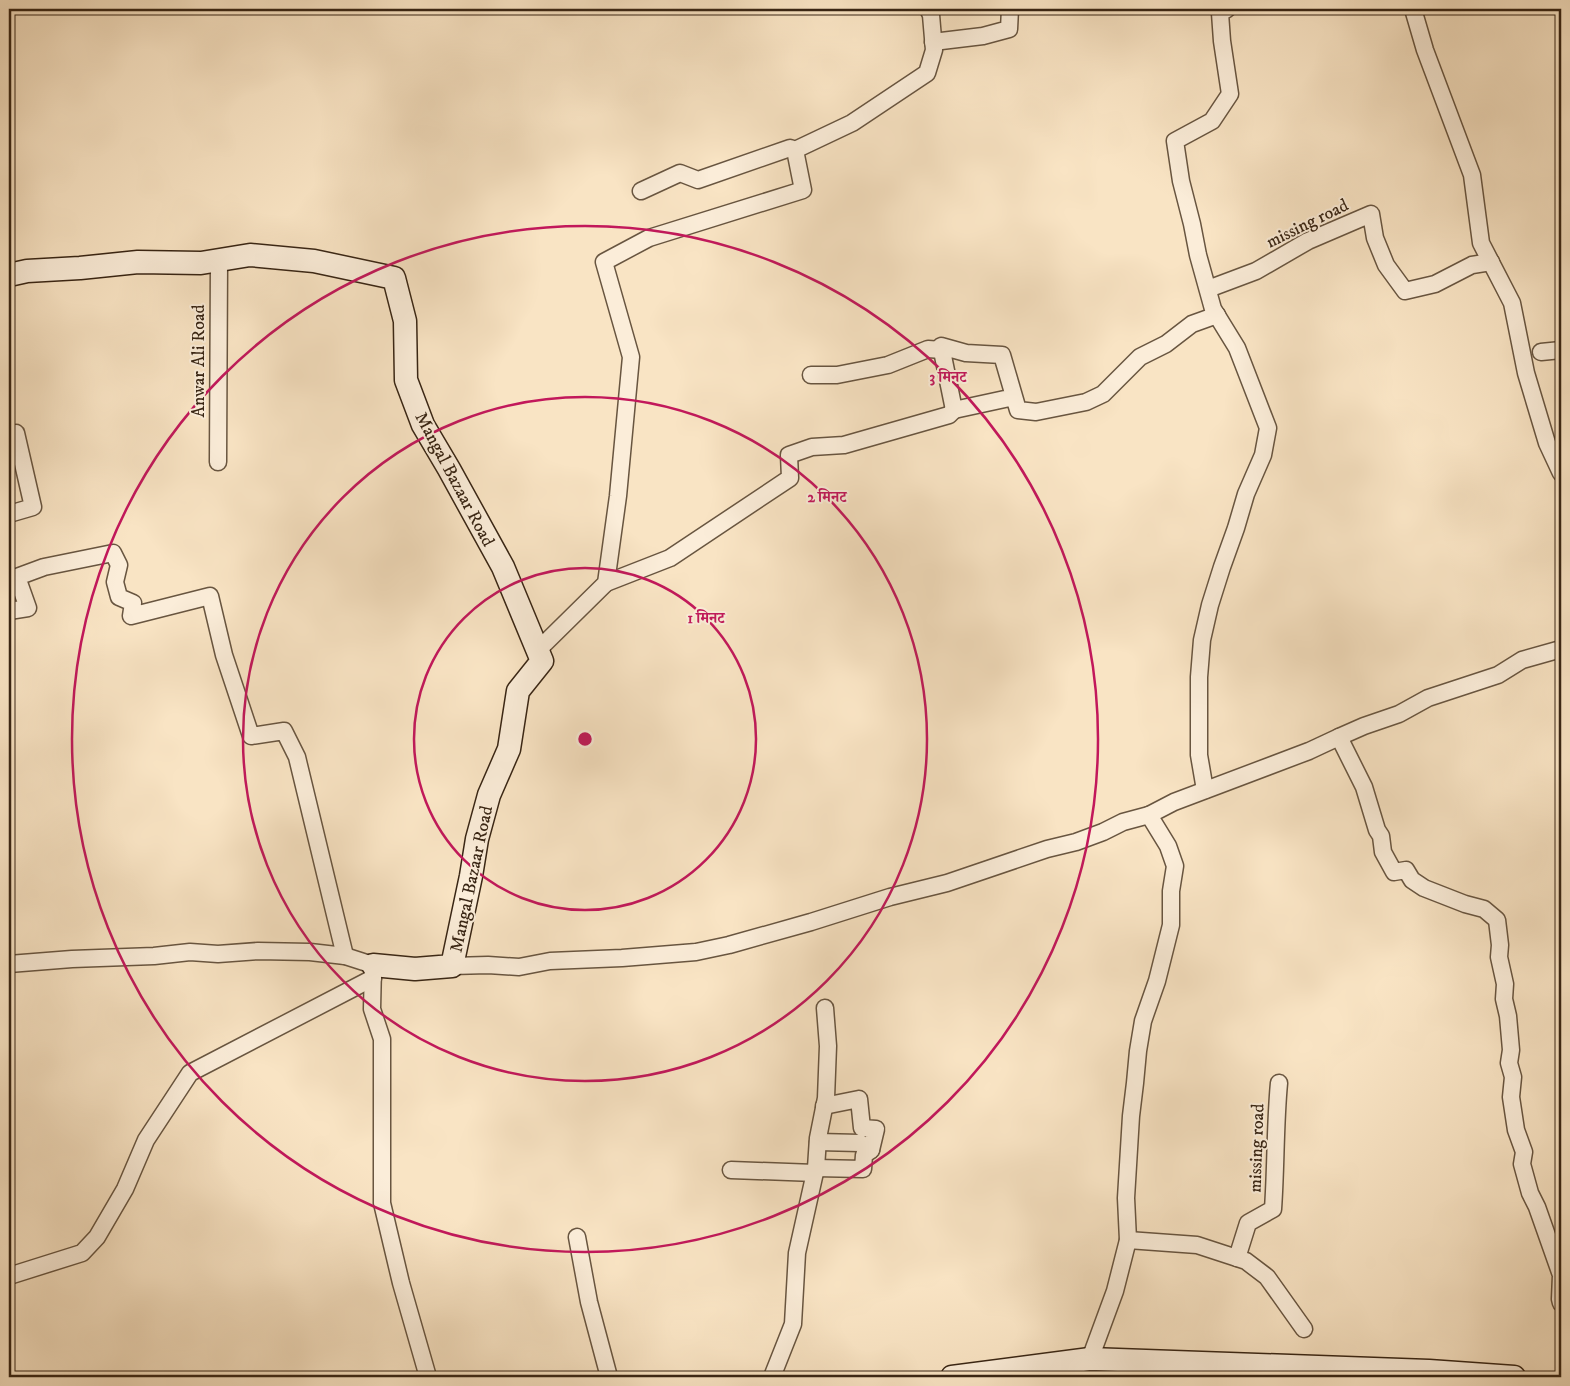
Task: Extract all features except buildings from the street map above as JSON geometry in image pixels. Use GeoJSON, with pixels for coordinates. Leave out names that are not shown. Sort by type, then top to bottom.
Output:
{"type":"FeatureCollection","features":[{"type":"Feature","properties":{"kind":"street"},"geometry":{"type":"LineString","coordinates":[[641,191],[680,173],[698,180],[790,148],[795,150],[852,123],[927,73],[934,50],[931,15],[928,9]]}},
{"type":"Feature","properties":{"kind":"street"},"geometry":{"type":"LineString","coordinates":[[933,42],[983,36],[1009,29],[1010,9]]}},
{"type":"Feature","properties":{"kind":"street"},"geometry":{"type":"LineString","coordinates":[[1205,790],[1199,754],[1199,677],[1202,640],[1210,605],[1246,494],[1264,455],[1268,428],[1237,348],[1213,309],[1181,181],[1175,141],[1212,121],[1230,94],[1220,13],[1228,9]]}},
{"type":"Feature","properties":{"kind":"street"},"geometry":{"type":"LineString","coordinates":[[1414,9],[1425,50],[1472,175],[1481,243],[1512,302],[1526,373],[1547,443],[1561,473]]}},
{"type":"Feature","properties":{"kind":"street"},"geometry":{"type":"LineString","coordinates":[[606,584],[618,496],[631,357],[604,262],[649,238],[803,190],[795,150]]}},
{"type":"Feature","properties":{"kind":"street","name":"missing road"},"geometry":{"type":"LineString","coordinates":[[1208,289],[1256,271],[1308,241],[1371,214],[1375,238],[1386,265],[1405,291],[1435,284],[1472,265],[1491,262]]}},
{"type":"Feature","properties":{"kind":"street","name":"Mangal Bazaar Road"},"geometry":{"type":"LineString","coordinates":[[9,275],[27,271],[138,262],[201,263],[250,255],[314,261],[394,278],[405,321],[406,380],[423,425],[450,469],[503,567],[542,662],[518,691],[509,749],[489,795],[477,839],[452,966],[373,971]]}},
{"type":"Feature","properties":{"kind":"street","name":"Anwar Ali Road"},"geometry":{"type":"LineString","coordinates":[[218,462],[219,260]]}},
{"type":"Feature","properties":{"kind":"street"},"geometry":{"type":"LineString","coordinates":[[954,410],[942,346],[966,353],[1002,355],[1018,410],[1036,412],[1086,402],[1103,394],[1140,357],[1166,344],[1192,324],[1217,315]]}},
{"type":"Feature","properties":{"kind":"street"},"geometry":{"type":"LineString","coordinates":[[811,375],[845,374],[888,365],[928,349],[942,350]]}},
{"type":"Feature","properties":{"kind":"street"},"geometry":{"type":"LineString","coordinates":[[1541,352],[1561,350]]}},
{"type":"Feature","properties":{"kind":"street"},"geometry":{"type":"LineString","coordinates":[[537,650],[606,584],[670,558],[790,478],[789,455],[812,447],[844,445],[949,414],[954,410],[1014,397]]}},
{"type":"Feature","properties":{"kind":"street"},"geometry":{"type":"LineString","coordinates":[[9,514],[34,507],[16,433]]}},
{"type":"Feature","properties":{"kind":"street"},"geometry":{"type":"LineString","coordinates":[[9,611],[28,608],[17,577],[44,567],[113,553],[119,565],[115,582],[119,597],[133,604],[132,616],[210,596],[224,655],[251,736],[284,731],[297,757],[345,956]]}},
{"type":"Feature","properties":{"kind":"street"},"geometry":{"type":"LineString","coordinates":[[452,966],[488,965],[518,967],[550,961],[696,952],[729,945],[811,922],[890,897],[947,883],[1047,849],[1076,842],[1123,822],[1150,815],[1174,802],[1300,754],[1364,726],[1399,714],[1428,698],[1498,675],[1522,660],[1561,649]]}},
{"type":"Feature","properties":{"kind":"street"},"geometry":{"type":"LineString","coordinates":[[1339,737],[1364,787],[1377,830],[1381,836],[1383,852],[1394,872],[1406,870],[1412,880],[1424,888],[1457,902],[1484,909],[1497,920],[1500,945],[1499,957],[1504,984],[1504,999],[1508,1016],[1511,1050],[1509,1063],[1514,1077],[1511,1097],[1516,1130],[1524,1152],[1522,1164],[1530,1193],[1537,1207],[1561,1275],[1561,1304]]}},
{"type":"Feature","properties":{"kind":"street"},"geometry":{"type":"LineString","coordinates":[[1090,1359],[1115,1291],[1128,1240],[1126,1198],[1130,1116],[1138,1051],[1143,1021],[1171,925],[1171,891],[1175,866],[1168,846],[1150,815]]}},
{"type":"Feature","properties":{"kind":"street"},"geometry":{"type":"LineString","coordinates":[[9,964],[72,959],[154,956],[190,952],[218,954],[258,951],[301,951],[345,956],[373,971]]}},
{"type":"Feature","properties":{"kind":"street"},"geometry":{"type":"LineString","coordinates":[[9,1276],[82,1253],[97,1237],[125,1189],[146,1140],[190,1073],[373,971]]}},
{"type":"Feature","properties":{"kind":"street"},"geometry":{"type":"LineString","coordinates":[[373,971],[372,1009],[382,1039],[382,1203],[401,1283],[428,1377]]}},
{"type":"Feature","properties":{"kind":"street"},"geometry":{"type":"LineString","coordinates":[[772,1377],[793,1324],[797,1253],[815,1171],[826,1098],[828,1046],[825,1008]]}},
{"type":"Feature","properties":{"kind":"street","name":"missing road"},"geometry":{"type":"LineString","coordinates":[[1237,1258],[1248,1223],[1273,1209],[1279,1083]]}},
{"type":"Feature","properties":{"kind":"street"},"geometry":{"type":"LineString","coordinates":[[731,1170],[815,1171],[863,1169],[864,1155],[871,1150],[876,1130],[862,1128],[860,1099],[824,1106]]}},
{"type":"Feature","properties":{"kind":"street"},"geometry":{"type":"LineString","coordinates":[[818,1142],[860,1143],[871,1150]]}},
{"type":"Feature","properties":{"kind":"street"},"geometry":{"type":"LineString","coordinates":[[577,1237],[589,1302],[610,1377]]}},
{"type":"Feature","properties":{"kind":"street"},"geometry":{"type":"LineString","coordinates":[[1128,1240],[1197,1245],[1246,1261],[1267,1277],[1304,1329]]}},
{"type":"Feature","properties":{"kind":"street"},"geometry":{"type":"LineString","coordinates":[[952,1377],[1090,1359],[1428,1371],[1514,1377]]}}]}
